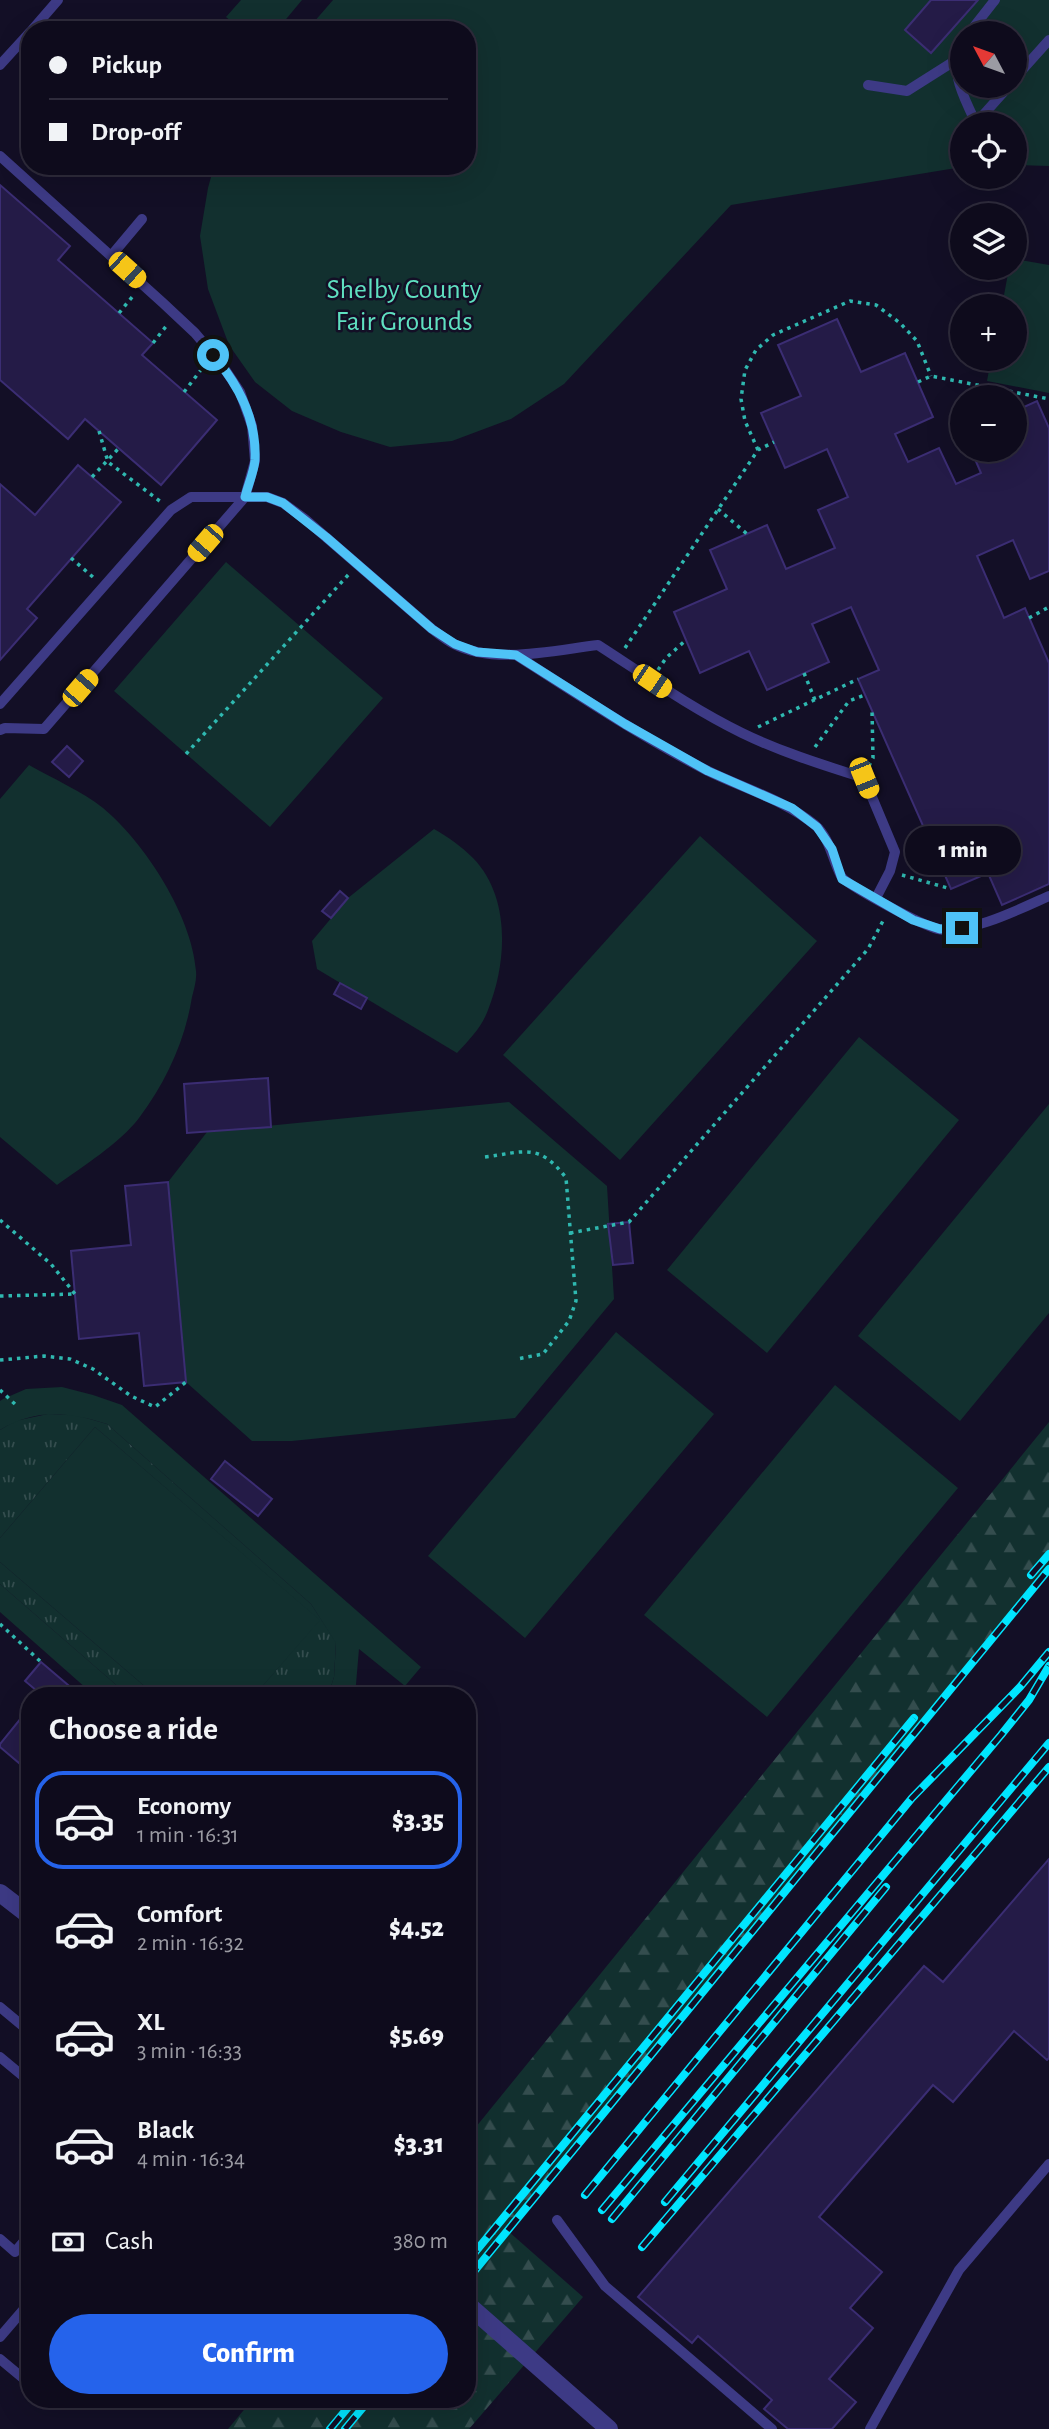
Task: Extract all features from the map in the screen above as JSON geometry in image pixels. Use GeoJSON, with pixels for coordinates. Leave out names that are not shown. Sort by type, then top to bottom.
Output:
{"type":"FeatureCollection","features":[{"type":"Feature","properties":{"kind":"street"},"geometry":{"type":"LineString","coordinates":[[0,1893],[21,1909]]}},
{"type":"Feature","properties":{"kind":"street"},"geometry":{"type":"LineString","coordinates":[[476,2312],[609,2429]]}},
{"type":"Feature","properties":{"kind":"lane"},"geometry":{"type":"LineString","coordinates":[[40,21],[58,0]]}},
{"type":"Feature","properties":{"kind":"lane"},"geometry":{"type":"LineString","coordinates":[[978,21],[995,0]]}},
{"type":"Feature","properties":{"kind":"lane"},"geometry":{"type":"LineString","coordinates":[[1027,65],[1049,40]]}},
{"type":"Feature","properties":{"kind":"lane"},"geometry":{"type":"LineString","coordinates":[[0,65],[21,42]]}},
{"type":"Feature","properties":{"kind":"lane"},"geometry":{"type":"LineString","coordinates":[[868,85],[907,91],[950,64]]}},
{"type":"Feature","properties":{"kind":"lane"},"geometry":{"type":"LineString","coordinates":[[986,112],[999,98]]}},
{"type":"Feature","properties":{"kind":"lane"},"geometry":{"type":"LineString","coordinates":[[0,156],[21,175]]}},
{"type":"Feature","properties":{"kind":"lane"},"geometry":{"type":"LineString","coordinates":[[0,730],[44,729],[245,497],[255,461],[252,426],[240,392],[213,355],[175,314],[21,175]]}},
{"type":"Feature","properties":{"kind":"lane"},"geometry":{"type":"LineString","coordinates":[[111,256],[142,219]]}},
{"type":"Feature","properties":{"kind":"lane"},"geometry":{"type":"LineString","coordinates":[[0,704],[171,510],[191,497],[267,497],[283,503],[432,629],[455,644],[477,652],[516,655],[598,645],[673,696],[744,734],[864,778],[895,852],[890,871],[876,898]]}},
{"type":"Feature","properties":{"kind":"lane"},"geometry":{"type":"LineString","coordinates":[[516,655],[636,731],[708,771],[792,808],[817,827],[832,849],[842,879],[913,920],[940,929],[962,928],[1004,916],[1049,896]]}},
{"type":"Feature","properties":{"kind":"lane"},"geometry":{"type":"LineString","coordinates":[[0,2007],[21,2024]]}},
{"type":"Feature","properties":{"kind":"lane"},"geometry":{"type":"LineString","coordinates":[[0,2057],[21,2074]]}},
{"type":"Feature","properties":{"kind":"lane"},"geometry":{"type":"LineString","coordinates":[[870,2429],[959,2270],[1049,2164]]}},
{"type":"Feature","properties":{"kind":"lane"},"geometry":{"type":"LineString","coordinates":[[557,2220],[604,2286],[772,2429]]}},
{"type":"Feature","properties":{"kind":"lane"},"geometry":{"type":"LineString","coordinates":[[0,2239],[15,2252],[21,2245]]}},
{"type":"Feature","properties":{"kind":"lane"},"geometry":{"type":"LineString","coordinates":[[0,2337],[21,2312]]}},
{"type":"Feature","properties":{"kind":"lane"},"geometry":{"type":"LineString","coordinates":[[0,2359],[21,2376]]}},
{"type":"Feature","properties":{"kind":"path"},"geometry":{"type":"LineString","coordinates":[[119,313],[143,284]]}},
{"type":"Feature","properties":{"kind":"path"},"geometry":{"type":"LineString","coordinates":[[758,450],[744,421],[741,399],[745,370],[756,350],[773,335],[850,301],[876,305],[900,323],[918,341],[931,376]]}},
{"type":"Feature","properties":{"kind":"path"},"geometry":{"type":"LineString","coordinates":[[153,342],[175,314]]}},
{"type":"Feature","properties":{"kind":"path"},"geometry":{"type":"LineString","coordinates":[[184,392],[213,355]]}},
{"type":"Feature","properties":{"kind":"path"},"geometry":{"type":"LineString","coordinates":[[918,382],[931,376],[977,385]]}},
{"type":"Feature","properties":{"kind":"path"},"geometry":{"type":"LineString","coordinates":[[1027,395],[1049,399]]}},
{"type":"Feature","properties":{"kind":"path"},"geometry":{"type":"LineString","coordinates":[[99,431],[108,462],[171,510]]}},
{"type":"Feature","properties":{"kind":"path"},"geometry":{"type":"LineString","coordinates":[[618,658],[758,450],[774,442]]}},
{"type":"Feature","properties":{"kind":"path"},"geometry":{"type":"LineString","coordinates":[[92,477],[119,448]]}},
{"type":"Feature","properties":{"kind":"path"},"geometry":{"type":"LineString","coordinates":[[718,509],[747,534]]}},
{"type":"Feature","properties":{"kind":"path"},"geometry":{"type":"LineString","coordinates":[[71,558],[103,587]]}},
{"type":"Feature","properties":{"kind":"path"},"geometry":{"type":"LineString","coordinates":[[186,754],[358,564]]}},
{"type":"Feature","properties":{"kind":"path"},"geometry":{"type":"LineString","coordinates":[[1029,618],[1049,607]]}},
{"type":"Feature","properties":{"kind":"path"},"geometry":{"type":"LineString","coordinates":[[652,681],[666,658],[686,639]]}},
{"type":"Feature","properties":{"kind":"path"},"geometry":{"type":"LineString","coordinates":[[804,673],[815,700]]}},
{"type":"Feature","properties":{"kind":"path"},"geometry":{"type":"LineString","coordinates":[[744,734],[858,679]]}},
{"type":"Feature","properties":{"kind":"path"},"geometry":{"type":"LineString","coordinates":[[807,759],[849,701],[865,695]]}},
{"type":"Feature","properties":{"kind":"path"},"geometry":{"type":"LineString","coordinates":[[864,778],[873,758],[872,710]]}},
{"type":"Feature","properties":{"kind":"path"},"geometry":{"type":"LineString","coordinates":[[895,852],[929,840]]}},
{"type":"Feature","properties":{"kind":"path"},"geometry":{"type":"LineString","coordinates":[[890,871],[951,889]]}},
{"type":"Feature","properties":{"kind":"path"},"geometry":{"type":"LineString","coordinates":[[570,1233],[629,1222],[868,949],[891,907]]}},
{"type":"Feature","properties":{"kind":"path"},"geometry":{"type":"LineString","coordinates":[[485,1157],[534,1151],[554,1163],[566,1178],[576,1301],[569,1321],[543,1354],[517,1359]]}},
{"type":"Feature","properties":{"kind":"path"},"geometry":{"type":"LineString","coordinates":[[0,1220],[51,1264],[75,1294],[0,1296]]}},
{"type":"Feature","properties":{"kind":"path"},"geometry":{"type":"LineString","coordinates":[[0,1360],[44,1356],[70,1359],[93,1369],[131,1396],[155,1407],[186,1382]]}},
{"type":"Feature","properties":{"kind":"path"},"geometry":{"type":"LineString","coordinates":[[0,1390],[17,1406]]}},
{"type":"Feature","properties":{"kind":"path"},"geometry":{"type":"LineString","coordinates":[[0,1624],[41,1662]]}},
{"type":"Feature","properties":{"kind":"green space"},"geometry":{"type":"Polygon","coordinates":[[[241,0],[302,0],[284,21],[231,21],[226,17],[241,0]]]}},
{"type":"Feature","properties":{"kind":"green space","name":"Shelby County Fair Grounds"},"geometry":{"type":"Polygon","coordinates":[[[333,0],[1049,0],[1049,166],[1027,165],[1027,112],[950,112],[950,169],[731,205],[564,384],[511,419],[452,441],[390,447],[341,432],[292,411],[255,382],[229,345],[208,289],[200,236],[212,175],[476,175],[476,21],[315,21],[333,0]]]}},
{"type":"Feature","properties":{"kind":"green space"},"geometry":{"type":"Polygon","coordinates":[[[1027,261],[1049,265],[1049,393],[1027,389],[1027,385],[987,381],[989,371],[1027,371],[1027,294],[1004,294],[1007,280],[1027,280],[1027,261]]]}},
{"type":"Feature","properties":{"kind":"green space"},"geometry":{"type":"Polygon","coordinates":[[[226,562],[383,698],[270,827],[114,691],[226,562]]]}},
{"type":"Feature","properties":{"kind":"green space"},"geometry":{"type":"Polygon","coordinates":[[[29,765],[95,802],[135,840],[176,904],[193,950],[196,971],[185,1029],[166,1075],[149,1104],[122,1136],[57,1185],[0,1137],[0,799],[29,765]]]}},
{"type":"Feature","properties":{"kind":"green space"},"geometry":{"type":"Polygon","coordinates":[[[434,829],[464,850],[485,874],[494,892],[502,931],[499,972],[488,1010],[479,1028],[457,1053],[317,969],[312,941],[348,898],[434,829]]]}},
{"type":"Feature","properties":{"kind":"green space"},"geometry":{"type":"Polygon","coordinates":[[[700,836],[817,941],[620,1160],[503,1055],[700,836]]]}},
{"type":"Feature","properties":{"kind":"green space"},"geometry":{"type":"Polygon","coordinates":[[[859,1037],[959,1120],[767,1353],[667,1270],[859,1037]]]}},
{"type":"Feature","properties":{"kind":"green space"},"geometry":{"type":"Polygon","coordinates":[[[509,1102],[607,1186],[614,1299],[515,1418],[292,1441],[252,1441],[186,1382],[144,1386],[139,1333],[79,1339],[71,1251],[130,1245],[125,1186],[168,1182],[207,1132],[509,1102]]]}},
{"type":"Feature","properties":{"kind":"green space"},"geometry":{"type":"Polygon","coordinates":[[[1049,1104],[1049,1313],[960,1421],[858,1336],[1049,1104]]]}},
{"type":"Feature","properties":{"kind":"green space"},"geometry":{"type":"Polygon","coordinates":[[[616,1332],[714,1414],[525,1638],[428,1556],[616,1332]]]}},
{"type":"Feature","properties":{"kind":"green space"},"geometry":{"type":"Polygon","coordinates":[[[835,1385],[958,1488],[767,1717],[644,1615],[835,1385]]]}},
{"type":"Feature","properties":{"kind":"green space"},"geometry":{"type":"Polygon","coordinates":[[[62,1387],[122,1405],[421,1667],[405,1686],[359,1649],[356,1687],[331,1687],[336,1643],[311,1604],[107,1424],[53,1414],[27,1418],[0,1430],[0,1401],[26,1389],[62,1387]]]}},
{"type":"Feature","properties":{"kind":"green space"},"geometry":{"type":"Polygon","coordinates":[[[48,1414],[76,1415],[107,1424],[311,1604],[336,1642],[331,1687],[262,1687],[319,1620],[95,1427],[0,1538],[0,1430],[15,1421],[48,1414]]]}},
{"type":"Feature","properties":{"kind":"green space"},"geometry":{"type":"Polygon","coordinates":[[[1049,1422],[1049,1569],[508,2231],[583,2297],[469,2429],[228,2429],[246,2408],[476,2408],[476,2127],[1049,1422]]]}},
{"type":"Feature","properties":{"kind":"green space"},"geometry":{"type":"Polygon","coordinates":[[[95,1427],[320,1620],[262,1687],[146,1687],[0,1562],[0,1538],[95,1427]]]}},
{"type":"Feature","properties":{"kind":"green space"},"geometry":{"type":"Polygon","coordinates":[[[0,1562],[146,1687],[119,1687],[0,1584],[0,1562]]]}},
{"type":"Feature","properties":{"kind":"green space"},"geometry":{"type":"Polygon","coordinates":[[[0,1584],[119,1687],[85,1687],[0,1612],[0,1584]]]}},
{"type":"Feature","properties":{"kind":"building"},"geometry":{"type":"Polygon","coordinates":[[[931,0],[978,0],[959,21],[950,21],[950,32],[931,53],[905,30],[931,0]]]}},
{"type":"Feature","properties":{"kind":"building"},"geometry":{"type":"Polygon","coordinates":[[[0,185],[70,246],[58,260],[153,343],[142,355],[217,420],[161,485],[85,419],[68,439],[0,380],[0,185]]]}},
{"type":"Feature","properties":{"kind":"building"},"geometry":{"type":"Polygon","coordinates":[[[837,319],[861,372],[905,353],[933,417],[895,434],[908,462],[939,448],[956,484],[981,473],[976,462],[1027,462],[1027,406],[1037,401],[1049,428],[1049,571],[1030,579],[1013,540],[977,556],[1004,618],[1025,608],[1049,663],[1049,884],[1002,905],[988,873],[951,889],[858,679],[879,670],[851,607],[812,624],[829,662],[767,690],[749,651],[700,673],[674,612],[727,589],[710,550],[767,525],[786,569],[835,548],[818,510],[848,497],[827,449],[785,468],[761,413],[801,396],[778,345],[837,319]]]}},
{"type":"Feature","properties":{"kind":"building"},"geometry":{"type":"Polygon","coordinates":[[[78,465],[121,502],[27,609],[37,618],[0,660],[0,484],[35,515],[78,465]]]}},
{"type":"Feature","properties":{"kind":"building"},"geometry":{"type":"Polygon","coordinates":[[[67,746],[83,761],[69,777],[52,762],[67,746]]]}},
{"type":"Feature","properties":{"kind":"building"},"geometry":{"type":"Polygon","coordinates":[[[340,891],[348,898],[331,918],[322,911],[340,891]]]}},
{"type":"Feature","properties":{"kind":"building"},"geometry":{"type":"Polygon","coordinates":[[[340,983],[367,998],[361,1009],[334,994],[340,983]]]}},
{"type":"Feature","properties":{"kind":"building"},"geometry":{"type":"Polygon","coordinates":[[[268,1078],[271,1127],[187,1133],[184,1084],[268,1078]]]}},
{"type":"Feature","properties":{"kind":"building"},"geometry":{"type":"Polygon","coordinates":[[[168,1182],[186,1382],[144,1386],[139,1333],[79,1339],[71,1251],[131,1245],[125,1186],[168,1182]]]}},
{"type":"Feature","properties":{"kind":"building"},"geometry":{"type":"Polygon","coordinates":[[[629,1222],[633,1263],[613,1265],[608,1224],[629,1222]]]}},
{"type":"Feature","properties":{"kind":"building"},"geometry":{"type":"Polygon","coordinates":[[[225,1461],[272,1499],[258,1516],[211,1479],[225,1461]]]}},
{"type":"Feature","properties":{"kind":"building"},"geometry":{"type":"Polygon","coordinates":[[[41,1662],[70,1687],[32,1687],[25,1681],[41,1662]]]}},
{"type":"Feature","properties":{"kind":"building"},"geometry":{"type":"Polygon","coordinates":[[[21,1718],[21,1761],[19,1763],[0,1747],[21,1718]]]}},
{"type":"Feature","properties":{"kind":"building"},"geometry":{"type":"Polygon","coordinates":[[[1049,1859],[1049,2058],[1047,2060],[1014,2031],[953,2102],[933,2085],[819,2217],[882,2272],[850,2308],[873,2328],[829,2379],[856,2402],[832,2429],[788,2429],[764,2409],[772,2400],[698,2336],[692,2343],[638,2297],[924,1966],[943,1982],[1049,1859]]]}},
{"type":"Feature","properties":{"kind":"railway"},"geometry":{"type":"LineString","coordinates":[[1031,1575],[1049,1554]]}},
{"type":"Feature","properties":{"kind":"railway"},"geometry":{"type":"LineString","coordinates":[[476,2269],[1049,1569]]}},
{"type":"Feature","properties":{"kind":"railway"},"geometry":{"type":"LineString","coordinates":[[585,2195],[912,1798],[1020,1687],[1049,1652]]}},
{"type":"Feature","properties":{"kind":"railway"},"geometry":{"type":"LineString","coordinates":[[602,2210],[1001,1735],[1029,1700],[1049,1666]]}},
{"type":"Feature","properties":{"kind":"railway"},"geometry":{"type":"LineString","coordinates":[[476,2251],[914,1718]]}},
{"type":"Feature","properties":{"kind":"railway"},"geometry":{"type":"LineString","coordinates":[[665,2202],[1049,1743]]}},
{"type":"Feature","properties":{"kind":"railway"},"geometry":{"type":"LineString","coordinates":[[642,2247],[1049,1767]]}},
{"type":"Feature","properties":{"kind":"railway"},"geometry":{"type":"LineString","coordinates":[[612,2219],[886,1887]]}},
{"type":"Feature","properties":{"kind":"railway"},"geometry":{"type":"LineString","coordinates":[[330,2429],[348,2408]]}},
{"type":"Feature","properties":{"kind":"railway"},"geometry":{"type":"LineString","coordinates":[[345,2429],[362,2408]]}},
{"type":"Feature","properties":{"kind":"route"},"geometry":{"type":"LineString","coordinates":[[213,355],[240,392],[252,426],[255,461],[245,497],[267,497],[283,503],[432,629],[455,644],[477,652],[516,655],[625,724],[708,771],[792,808],[817,827],[832,849],[842,879],[913,920],[940,929],[962,928]]}}]}
